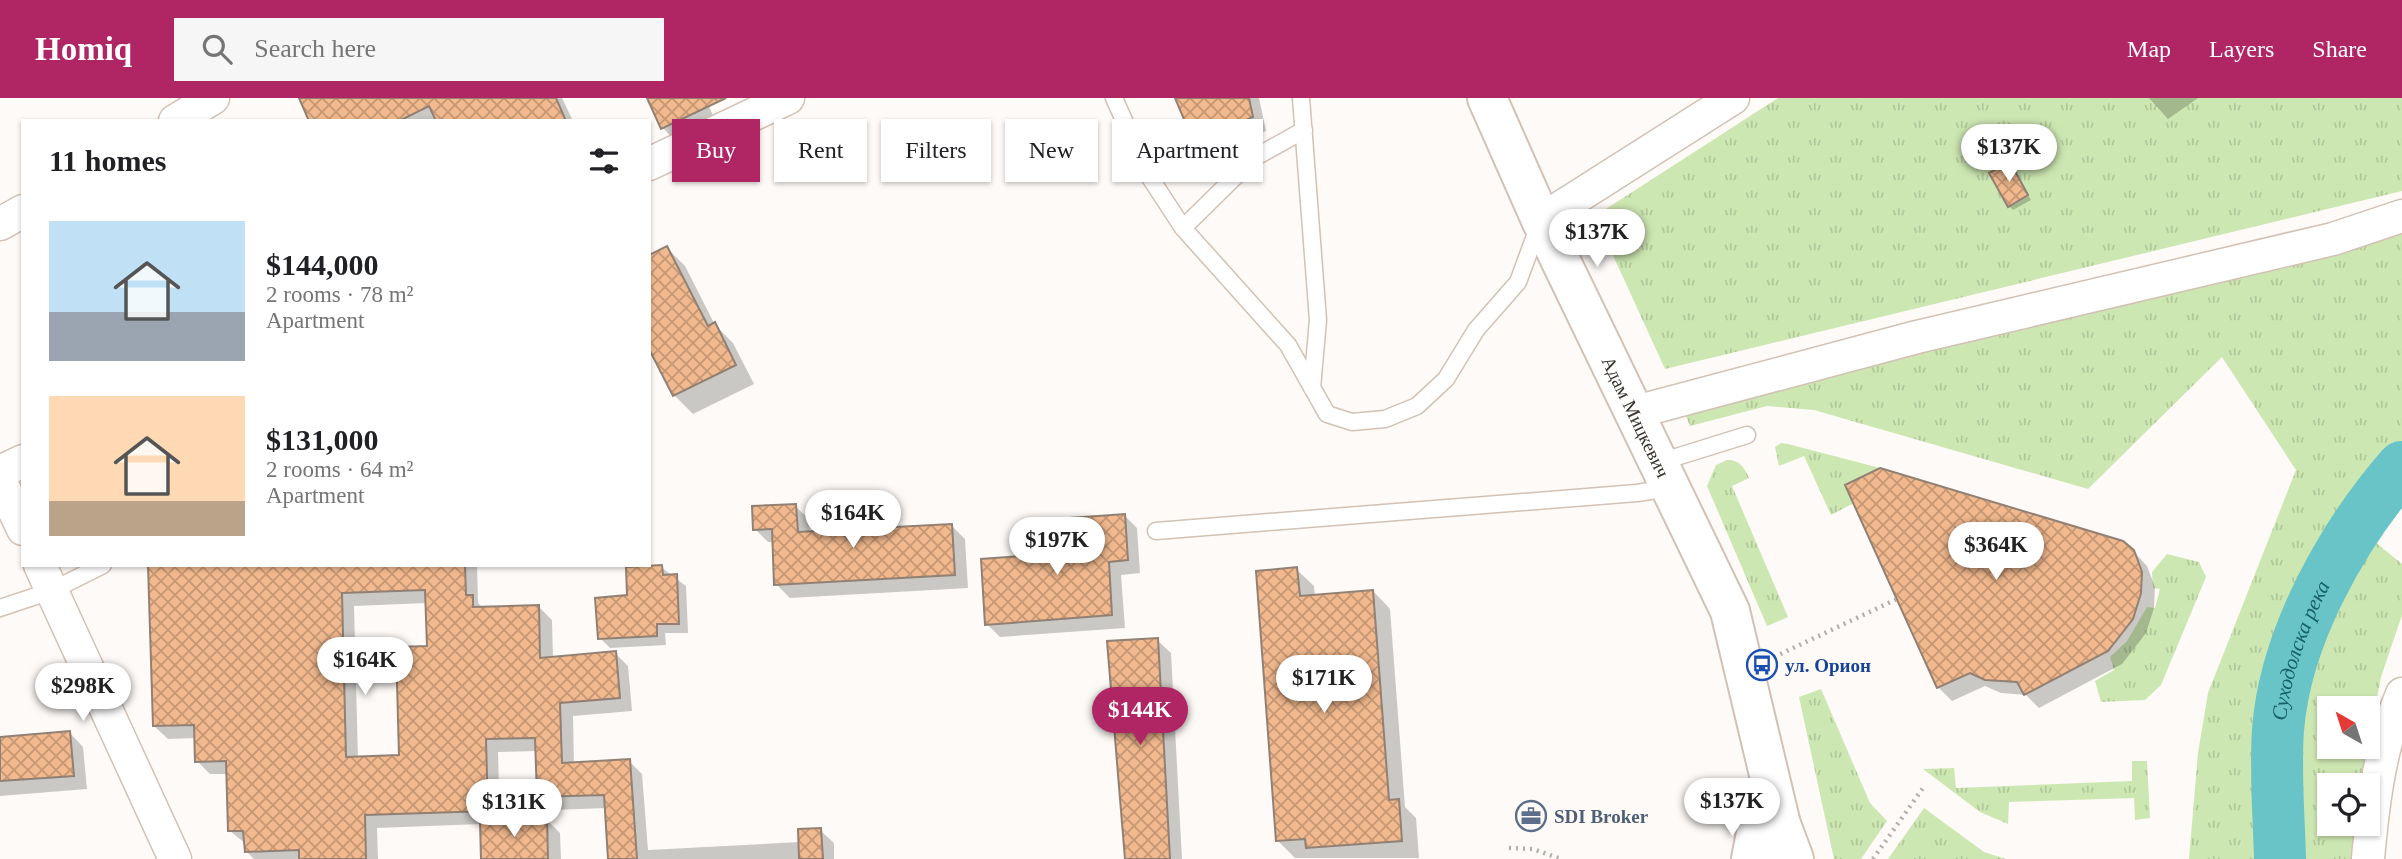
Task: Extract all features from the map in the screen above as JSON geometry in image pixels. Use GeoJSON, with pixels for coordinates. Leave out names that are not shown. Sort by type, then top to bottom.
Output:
{"type":"FeatureCollection","features":[{"type":"Feature","properties":{"kind":"street"},"geometry":{"type":"LineString","coordinates":[[178,119],[213,98]]}},
{"type":"Feature","properties":{"kind":"street"},"geometry":{"type":"LineString","coordinates":[[651,163],[788,98]]}},
{"type":"Feature","properties":{"kind":"street","name":"Адам Мицкевич"},"geometry":{"type":"LineString","coordinates":[[1487,98],[1632,413],[1730,611],[1761,744],[1778,843]]}},
{"type":"Feature","properties":{"kind":"street"},"geometry":{"type":"LineString","coordinates":[[1541,220],[1733,98]]}},
{"type":"Feature","properties":{"kind":"street"},"geometry":{"type":"LineString","coordinates":[[0,224],[21,212]]}},
{"type":"Feature","properties":{"kind":"street"},"geometry":{"type":"LineString","coordinates":[[1632,413],[1917,337],[2333,239],[2402,216]]}},
{"type":"Feature","properties":{"kind":"street"},"geometry":{"type":"LineString","coordinates":[[0,472],[21,462]]}},
{"type":"Feature","properties":{"kind":"street"},"geometry":{"type":"LineString","coordinates":[[0,480],[21,525]]}},
{"type":"Feature","properties":{"kind":"street"},"geometry":{"type":"LineString","coordinates":[[45,578],[175,859]]}},
{"type":"Feature","properties":{"kind":"street"},"geometry":{"type":"LineString","coordinates":[[2368,859],[2374,796],[2391,720],[2402,694]]}},
{"type":"Feature","properties":{"kind":"street"},"geometry":{"type":"LineString","coordinates":[[1751,859],[1778,843]]}},
{"type":"Feature","properties":{"kind":"lane"},"geometry":{"type":"LineString","coordinates":[[1114,98],[1149,176],[1183,229],[1288,345],[1327,414],[1352,422],[1385,419],[1417,407],[1446,379],[1476,330],[1518,282],[1541,220]]}},
{"type":"Feature","properties":{"kind":"lane"},"geometry":{"type":"LineString","coordinates":[[1301,98],[1318,320],[1312,388]]}},
{"type":"Feature","properties":{"kind":"lane"},"geometry":{"type":"LineString","coordinates":[[1183,229],[1254,158],[1304,130]]}},
{"type":"Feature","properties":{"kind":"lane"},"geometry":{"type":"LineString","coordinates":[[1156,531],[1637,493],[1663,475],[1747,435]]}},
{"type":"Feature","properties":{"kind":"lane"},"geometry":{"type":"LineString","coordinates":[[0,608],[45,578],[94,567]]}},
{"type":"Feature","properties":{"kind":"path"},"geometry":{"type":"LineString","coordinates":[[1770,659],[1897,599]]}},
{"type":"Feature","properties":{"kind":"path"},"geometry":{"type":"LineString","coordinates":[[1873,859],[1923,788]]}},
{"type":"Feature","properties":{"kind":"path"},"geometry":{"type":"LineString","coordinates":[[1509,848],[1533,849],[1561,859]]}},
{"type":"Feature","properties":{"kind":"green space"},"geometry":{"type":"Polygon","coordinates":[[[1778,98],[2402,98],[2402,191],[1665,369],[1595,216],[1778,98]]]}},
{"type":"Feature","properties":{"kind":"green space"},"geometry":{"type":"Polygon","coordinates":[[[2402,233],[2402,506],[2374,541],[2402,564],[2402,615],[2377,696],[2317,696],[2317,760],[2365,760],[2363,773],[2317,773],[2317,836],[2358,836],[2357,859],[2189,859],[2198,753],[2208,693],[2296,470],[2222,357],[2088,489],[1814,410],[1767,406],[1690,426],[1685,414],[1917,351],[2339,251],[2402,233]]]}},
{"type":"Feature","properties":{"kind":"green space"},"geometry":{"type":"Polygon","coordinates":[[[1781,443],[1880,468],[1845,485],[1854,503],[1831,515],[1804,456],[1779,466],[1775,447],[1781,443]]]}},
{"type":"Feature","properties":{"kind":"green space"},"geometry":{"type":"Polygon","coordinates":[[[1727,460],[1741,465],[1749,478],[1732,486],[1788,617],[1767,626],[1707,486],[1716,465],[1727,460]]]}},
{"type":"Feature","properties":{"kind":"green space"},"geometry":{"type":"Polygon","coordinates":[[[2167,554],[2199,562],[2206,577],[2161,685],[2145,700],[2101,702],[2095,681],[2114,670],[2110,657],[2127,641],[2147,607],[2155,608],[2160,589],[2153,588],[2152,572],[2167,554]]]}},
{"type":"Feature","properties":{"kind":"green space"},"geometry":{"type":"Polygon","coordinates":[[[1821,689],[1870,803],[1887,821],[1861,859],[1834,859],[1799,697],[1821,689]]]}},
{"type":"Feature","properties":{"kind":"green space"},"geometry":{"type":"Polygon","coordinates":[[[2132,761],[2147,761],[2150,818],[2135,820],[2134,798],[2009,802],[2008,824],[1980,812],[1923,769],[1954,768],[1956,788],[2132,781],[2132,761]]]}},
{"type":"Feature","properties":{"kind":"green space"},"geometry":{"type":"Polygon","coordinates":[[[1924,808],[1984,852],[2006,859],[1888,859],[1924,808]]]}},
{"type":"Feature","properties":{"kind":"building"},"geometry":{"type":"Polygon","coordinates":[[[299,98],[556,98],[565,119],[435,119],[429,106],[403,119],[308,119],[299,98]]]}},
{"type":"Feature","properties":{"kind":"building"},"geometry":{"type":"Polygon","coordinates":[[[647,98],[726,98],[682,119],[672,119],[672,124],[661,129],[647,98]]]}},
{"type":"Feature","properties":{"kind":"building"},"geometry":{"type":"Polygon","coordinates":[[[1175,98],[1249,98],[1253,117],[1248,119],[1184,119],[1175,98]]]}},
{"type":"Feature","properties":{"kind":"building"},"geometry":{"type":"Polygon","coordinates":[[[2010,162],[2028,195],[2008,207],[1989,173],[2010,162]]]}},
{"type":"Feature","properties":{"kind":"building"},"geometry":{"type":"Polygon","coordinates":[[[667,246],[708,326],[715,322],[736,365],[673,396],[651,353],[651,254],[667,246]]]}},
{"type":"Feature","properties":{"kind":"building"},"geometry":{"type":"Polygon","coordinates":[[[1880,468],[2123,541],[2134,550],[2142,572],[2141,593],[2133,619],[2108,651],[2024,695],[2017,682],[1985,680],[1970,673],[1937,688],[1845,485],[1880,468]]]}},
{"type":"Feature","properties":{"kind":"building"},"geometry":{"type":"Polygon","coordinates":[[[796,504],[798,532],[952,524],[955,575],[774,585],[772,529],[753,530],[752,506],[796,504]]]}},
{"type":"Feature","properties":{"kind":"building"},"geometry":{"type":"Polygon","coordinates":[[[1125,514],[1128,560],[1109,562],[1112,615],[985,625],[981,559],[1072,552],[1070,518],[1125,514]]]}},
{"type":"Feature","properties":{"kind":"building"},"geometry":{"type":"Polygon","coordinates":[[[662,565],[663,575],[677,574],[679,624],[657,624],[657,636],[598,639],[595,598],[627,595],[626,567],[662,565]]]}},
{"type":"Feature","properties":{"kind":"building"},"geometry":{"type":"Polygon","coordinates":[[[148,567],[465,567],[466,595],[473,595],[473,607],[539,605],[540,658],[616,651],[620,698],[560,703],[562,763],[630,759],[637,859],[608,859],[604,795],[537,797],[535,738],[486,739],[488,811],[365,815],[366,859],[299,859],[299,850],[245,852],[243,831],[228,831],[226,761],[195,762],[194,725],[153,726],[148,567]],[[425,590],[342,593],[346,757],[399,755],[396,647],[427,646],[425,590]]]}},
{"type":"Feature","properties":{"kind":"building"},"geometry":{"type":"Polygon","coordinates":[[[1297,567],[1300,596],[1373,590],[1389,800],[1399,799],[1402,841],[1306,848],[1305,839],[1276,841],[1256,571],[1297,567]]]}},
{"type":"Feature","properties":{"kind":"building"},"geometry":{"type":"Polygon","coordinates":[[[1158,638],[1170,859],[1125,859],[1107,641],[1158,638]]]}},
{"type":"Feature","properties":{"kind":"building"},"geometry":{"type":"Polygon","coordinates":[[[70,731],[74,776],[0,781],[0,737],[70,731]]]}},
{"type":"Feature","properties":{"kind":"building"},"geometry":{"type":"Polygon","coordinates":[[[547,818],[548,859],[481,859],[480,821],[547,818]]]}},
{"type":"Feature","properties":{"kind":"building"},"geometry":{"type":"Polygon","coordinates":[[[821,828],[823,859],[799,859],[798,829],[821,828]]]}},
{"type":"Feature","properties":{"kind":"waterway","name":"Суходолска река"},"geometry":{"type":"LineString","coordinates":[[2280,859],[2278,730],[2292,659],[2304,624],[2338,556],[2358,524],[2402,467]]}},
{"type":"Feature","properties":{"kind":"place","name":"ул. Орион"},"geometry":{"type":"Point","coordinates":[1762,665]}},
{"type":"Feature","properties":{"kind":"place","name":"SDI Broker"},"geometry":{"type":"Point","coordinates":[1531,816]}}]}
